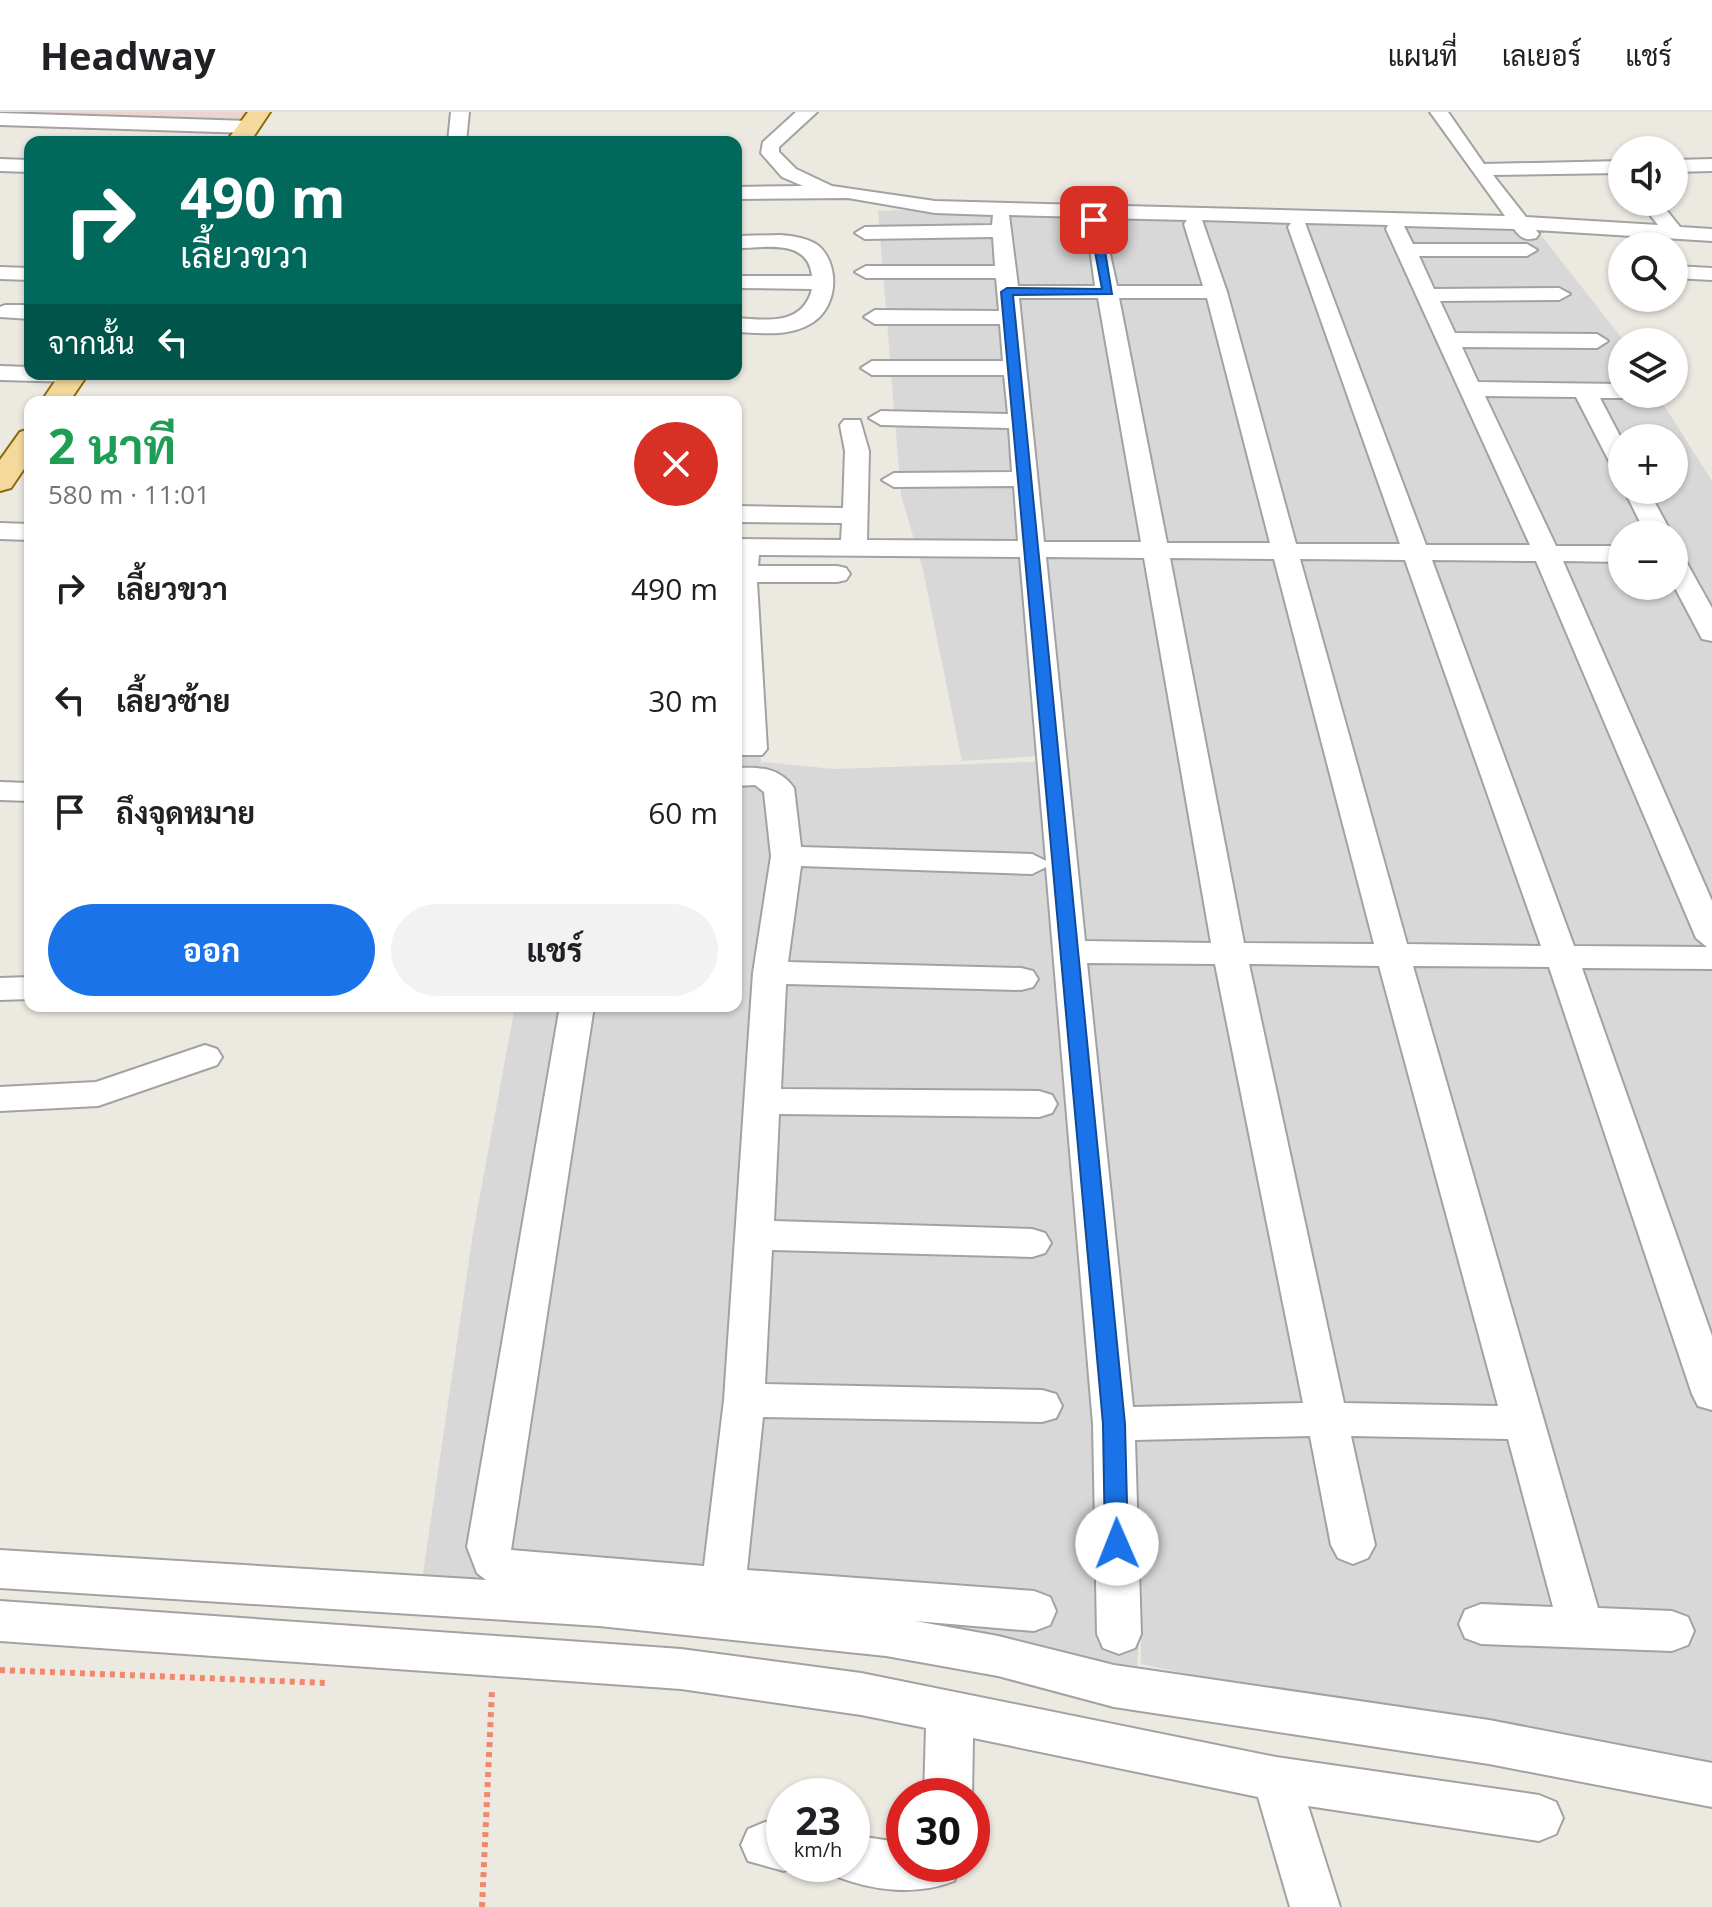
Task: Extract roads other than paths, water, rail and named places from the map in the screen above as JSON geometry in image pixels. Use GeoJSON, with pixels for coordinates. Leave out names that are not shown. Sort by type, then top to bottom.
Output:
{"type":"FeatureCollection","features":[{"type":"Feature","properties":{"kind":"main road"},"geometry":{"type":"LineString","coordinates":[[1,478],[24,446]]}},
{"type":"Feature","properties":{"kind":"street"},"geometry":{"type":"LineString","coordinates":[[458,136],[460,112]]}},
{"type":"Feature","properties":{"kind":"street"},"geometry":{"type":"LineString","coordinates":[[808,112],[776,139],[770,146],[770,153],[789,173],[830,191]]}},
{"type":"Feature","properties":{"kind":"street"},"geometry":{"type":"LineString","coordinates":[[1439,112],[1478,170],[1521,223],[1531,246],[1401,240],[1546,553],[1712,938]]}},
{"type":"Feature","properties":{"kind":"street"},"geometry":{"type":"LineString","coordinates":[[0,119],[249,127]]}},
{"type":"Feature","properties":{"kind":"street"},"geometry":{"type":"LineString","coordinates":[[0,165],[24,166]]}},
{"type":"Feature","properties":{"kind":"street"},"geometry":{"type":"LineString","coordinates":[[1688,166],[1712,165]]}},
{"type":"Feature","properties":{"kind":"street"},"geometry":{"type":"LineString","coordinates":[[1478,170],[1608,167]]}},
{"type":"Feature","properties":{"kind":"street"},"geometry":{"type":"LineString","coordinates":[[742,193],[830,191],[935,207],[1521,223],[1608,234]]}},
{"type":"Feature","properties":{"kind":"street"},"geometry":{"type":"LineString","coordinates":[[1094,220],[1230,954],[1353,1545]]}},
{"type":"Feature","properties":{"kind":"street"},"geometry":{"type":"LineString","coordinates":[[865,233],[1001,224],[1022,479],[1114,1424],[1119,1634]]}},
{"type":"Feature","properties":{"kind":"street"},"geometry":{"type":"LineString","coordinates":[[1194,224],[1216,292],[1393,955],[1581,1628]]}},
{"type":"Feature","properties":{"kind":"street"},"geometry":{"type":"LineString","coordinates":[[1298,227],[1562,957],[1712,1394]]}},
{"type":"Feature","properties":{"kind":"street"},"geometry":{"type":"LineString","coordinates":[[742,242],[808,247],[823,270],[820,302],[811,315],[801,321],[777,326],[742,325]]}},
{"type":"Feature","properties":{"kind":"street"},"geometry":{"type":"LineString","coordinates":[[866,272],[1007,294]]}},
{"type":"Feature","properties":{"kind":"street"},"geometry":{"type":"LineString","coordinates":[[0,273],[24,274]]}},
{"type":"Feature","properties":{"kind":"street"},"geometry":{"type":"LineString","coordinates":[[1688,273],[1712,274]]}},
{"type":"Feature","properties":{"kind":"street"},"geometry":{"type":"LineString","coordinates":[[742,282],[823,283]]}},
{"type":"Feature","properties":{"kind":"street"},"geometry":{"type":"LineString","coordinates":[[875,317],[1007,294],[1216,292]]}},
{"type":"Feature","properties":{"kind":"street"},"geometry":{"type":"LineString","coordinates":[[1427,295],[1559,294]]}},
{"type":"Feature","properties":{"kind":"street"},"geometry":{"type":"LineString","coordinates":[[5,312],[24,312]]}},
{"type":"Feature","properties":{"kind":"street"},"geometry":{"type":"LineString","coordinates":[[1447,340],[1597,341]]}},
{"type":"Feature","properties":{"kind":"street"},"geometry":{"type":"LineString","coordinates":[[872,368],[1013,368]]}},
{"type":"Feature","properties":{"kind":"street"},"geometry":{"type":"LineString","coordinates":[[0,373],[24,374]]}},
{"type":"Feature","properties":{"kind":"street"},"geometry":{"type":"LineString","coordinates":[[1470,389],[1608,391]]}},
{"type":"Feature","properties":{"kind":"street"},"geometry":{"type":"LineString","coordinates":[[1584,390],[1608,436]]}},
{"type":"Feature","properties":{"kind":"street"},"geometry":{"type":"LineString","coordinates":[[881,418],[1018,421]]}},
{"type":"Feature","properties":{"kind":"street"},"geometry":{"type":"LineString","coordinates":[[852,425],[857,451],[854,549]]}},
{"type":"Feature","properties":{"kind":"street"},"geometry":{"type":"LineString","coordinates":[[894,480],[1022,479]]}},
{"type":"Feature","properties":{"kind":"street"},"geometry":{"type":"LineString","coordinates":[[742,514],[857,516]]}},
{"type":"Feature","properties":{"kind":"street"},"geometry":{"type":"LineString","coordinates":[[0,531],[24,532]]}},
{"type":"Feature","properties":{"kind":"street"},"geometry":{"type":"LineString","coordinates":[[742,556],[854,549],[1608,554]]}},
{"type":"Feature","properties":{"kind":"street"},"geometry":{"type":"LineString","coordinates":[[742,556],[837,574]]}},
{"type":"Feature","properties":{"kind":"street"},"geometry":{"type":"LineString","coordinates":[[723,1589],[744,1400],[770,973],[787,856],[779,788],[744,763],[742,556]]}},
{"type":"Feature","properties":{"kind":"street"},"geometry":{"type":"LineString","coordinates":[[1688,588],[1712,633]]}},
{"type":"Feature","properties":{"kind":"street"},"geometry":{"type":"LineString","coordinates":[[0,791],[24,792]]}},
{"type":"Feature","properties":{"kind":"street"},"geometry":{"type":"LineString","coordinates":[[787,856],[1032,864]]}},
{"type":"Feature","properties":{"kind":"street"},"geometry":{"type":"LineString","coordinates":[[1070,952],[1712,958]]}},
{"type":"Feature","properties":{"kind":"street"},"geometry":{"type":"LineString","coordinates":[[770,973],[1021,979]]}},
{"type":"Feature","properties":{"kind":"street"},"geometry":{"type":"LineString","coordinates":[[0,989],[24,988]]}},
{"type":"Feature","properties":{"kind":"street"},"geometry":{"type":"LineString","coordinates":[[576,1012],[489,1547],[492,1560],[505,1570],[1034,1611]]}},
{"type":"Feature","properties":{"kind":"street"},"geometry":{"type":"LineString","coordinates":[[0,1099],[98,1094],[205,1057]]}},
{"type":"Feature","properties":{"kind":"street"},"geometry":{"type":"LineString","coordinates":[[763,1101],[1039,1104]]}},
{"type":"Feature","properties":{"kind":"street"},"geometry":{"type":"LineString","coordinates":[[755,1235],[1032,1243]]}},
{"type":"Feature","properties":{"kind":"street"},"geometry":{"type":"LineString","coordinates":[[744,1400],[1042,1406]]}},
{"type":"Feature","properties":{"kind":"street"},"geometry":{"type":"LineString","coordinates":[[1114,1424],[1327,1419],[1523,1423]]}},
{"type":"Feature","properties":{"kind":"street"},"geometry":{"type":"LineString","coordinates":[[0,1569],[568,1604],[886,1636],[998,1656],[1114,1686],[1489,1742],[1712,1785]]}},
{"type":"Feature","properties":{"kind":"street"},"geometry":{"type":"LineString","coordinates":[[0,1621],[681,1669],[861,1694],[1276,1779],[1539,1818]]}},
{"type":"Feature","properties":{"kind":"street"},"geometry":{"type":"LineString","coordinates":[[1481,1624],[1672,1631]]}},
{"type":"Feature","properties":{"kind":"street"},"geometry":{"type":"LineString","coordinates":[[948,1778],[950,1712]]}},
{"type":"Feature","properties":{"kind":"street"},"geometry":{"type":"LineString","coordinates":[[1276,1779],[1315,1907]]}}]}
